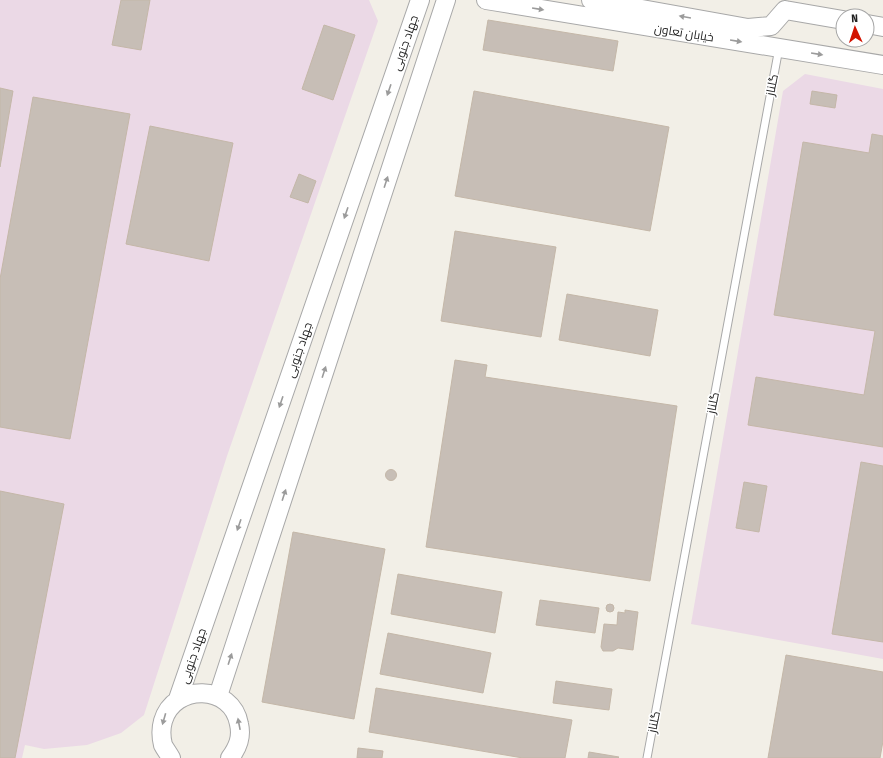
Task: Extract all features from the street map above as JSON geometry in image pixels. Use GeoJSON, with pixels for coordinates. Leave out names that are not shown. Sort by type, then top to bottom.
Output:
{"type":"FeatureCollection","features":[{"type":"Feature","properties":{"kind":"street","name":"جهاد جنوبی"},"geometry":{"type":"LineString","coordinates":[[178,699],[420,0]]}},
{"type":"Feature","properties":{"kind":"street"},"geometry":{"type":"LineString","coordinates":[[218,696],[446,0]]}},
{"type":"Feature","properties":{"kind":"street","name":"خیابان تعاون"},"geometry":{"type":"LineString","coordinates":[[486,0],[883,65]]}},
{"type":"Feature","properties":{"kind":"street","name":"خیابان تعاون"},"geometry":{"type":"LineString","coordinates":[[591,0],[748,28],[771,26],[786,5]]}},
{"type":"Feature","properties":{"kind":"street"},"geometry":{"type":"LineString","coordinates":[[779,48],[786,5],[835,18]]}},
{"type":"Feature","properties":{"kind":"street"},"geometry":{"type":"LineString","coordinates":[[167,755],[163,744],[161,728],[166,713],[178,699],[191,693],[208,692],[218,696],[230,706],[238,719],[240,740],[230,758]]}},
{"type":"Feature","properties":{"kind":"lane","name":"گلناز"},"geometry":{"type":"LineString","coordinates":[[647,758],[779,48]]}},
{"type":"Feature","properties":{"kind":"shaded area"},"geometry":{"type":"Polygon","coordinates":[[[0,0],[369,0],[378,21],[227,456],[144,715],[121,733],[87,745],[44,749],[25,745],[22,758],[0,758],[0,0]]]}},
{"type":"Feature","properties":{"kind":"shaded area"},"geometry":{"type":"Polygon","coordinates":[[[805,74],[883,89],[883,659],[691,624],[783,91],[805,74]]]}},
{"type":"Feature","properties":{"kind":"building"},"geometry":{"type":"Polygon","coordinates":[[[121,0],[150,0],[141,50],[112,45],[121,0]]]}},
{"type":"Feature","properties":{"kind":"building"},"geometry":{"type":"Polygon","coordinates":[[[488,20],[618,41],[613,71],[483,50],[488,20]]]}},
{"type":"Feature","properties":{"kind":"building"},"geometry":{"type":"Polygon","coordinates":[[[324,25],[355,35],[333,100],[302,89],[324,25]]]}},
{"type":"Feature","properties":{"kind":"building"},"geometry":{"type":"Polygon","coordinates":[[[0,88],[13,91],[0,167],[0,88]]]}},
{"type":"Feature","properties":{"kind":"building"},"geometry":{"type":"Polygon","coordinates":[[[474,91],[669,127],[650,231],[455,196],[474,91]]]}},
{"type":"Feature","properties":{"kind":"building"},"geometry":{"type":"Polygon","coordinates":[[[812,91],[837,95],[835,108],[810,104],[812,91]]]}},
{"type":"Feature","properties":{"kind":"building"},"geometry":{"type":"Polygon","coordinates":[[[33,97],[130,114],[70,439],[0,427],[0,279],[33,97]]]}},
{"type":"Feature","properties":{"kind":"building"},"geometry":{"type":"Polygon","coordinates":[[[150,126],[233,143],[209,261],[126,244],[150,126]]]}},
{"type":"Feature","properties":{"kind":"building"},"geometry":{"type":"Polygon","coordinates":[[[872,134],[883,136],[883,447],[748,425],[756,377],[864,395],[875,331],[774,315],[803,142],[869,153],[872,134]]]}},
{"type":"Feature","properties":{"kind":"building"},"geometry":{"type":"Polygon","coordinates":[[[299,174],[316,181],[308,203],[290,197],[299,174]]]}},
{"type":"Feature","properties":{"kind":"building"},"geometry":{"type":"Polygon","coordinates":[[[455,231],[556,247],[541,337],[441,321],[455,231]]]}},
{"type":"Feature","properties":{"kind":"building"},"geometry":{"type":"Polygon","coordinates":[[[567,294],[658,310],[650,356],[559,340],[567,294]]]}},
{"type":"Feature","properties":{"kind":"building"},"geometry":{"type":"Polygon","coordinates":[[[455,360],[487,365],[485,377],[677,406],[650,581],[426,547],[455,360]]]}},
{"type":"Feature","properties":{"kind":"building"},"geometry":{"type":"Polygon","coordinates":[[[861,462],[883,466],[883,642],[832,634],[861,462]]]}},
{"type":"Feature","properties":{"kind":"building"},"geometry":{"type":"Polygon","coordinates":[[[389,470],[393,470],[395,471],[395,479],[389,480],[386,477],[386,473],[389,470]]]}},
{"type":"Feature","properties":{"kind":"building"},"geometry":{"type":"Polygon","coordinates":[[[744,482],[767,486],[759,532],[736,528],[744,482]]]}},
{"type":"Feature","properties":{"kind":"building"},"geometry":{"type":"Polygon","coordinates":[[[0,491],[64,504],[15,758],[0,758],[0,491]]]}},
{"type":"Feature","properties":{"kind":"building"},"geometry":{"type":"Polygon","coordinates":[[[293,532],[385,549],[354,719],[262,702],[293,532]]]}},
{"type":"Feature","properties":{"kind":"building"},"geometry":{"type":"Polygon","coordinates":[[[398,574],[502,592],[495,633],[391,614],[398,574]]]}},
{"type":"Feature","properties":{"kind":"building"},"geometry":{"type":"Polygon","coordinates":[[[540,600],[599,608],[595,633],[536,625],[540,600]]]}},
{"type":"Feature","properties":{"kind":"building"},"geometry":{"type":"Polygon","coordinates":[[[608,604],[612,604],[614,608],[612,612],[608,612],[606,610],[606,606],[608,604]]]}},
{"type":"Feature","properties":{"kind":"building"},"geometry":{"type":"Polygon","coordinates":[[[625,610],[638,612],[633,650],[618,648],[613,651],[603,651],[601,647],[604,624],[617,625],[618,612],[625,613],[625,610]]]}},
{"type":"Feature","properties":{"kind":"building"},"geometry":{"type":"Polygon","coordinates":[[[388,633],[491,653],[483,693],[380,674],[388,633]]]}},
{"type":"Feature","properties":{"kind":"building"},"geometry":{"type":"Polygon","coordinates":[[[786,655],[883,672],[883,741],[880,758],[768,758],[786,655]]]}},
{"type":"Feature","properties":{"kind":"building"},"geometry":{"type":"Polygon","coordinates":[[[556,681],[612,689],[609,710],[553,703],[556,681]]]}},
{"type":"Feature","properties":{"kind":"building"},"geometry":{"type":"Polygon","coordinates":[[[376,688],[572,720],[565,758],[523,758],[369,732],[376,688]]]}},
{"type":"Feature","properties":{"kind":"building"},"geometry":{"type":"Polygon","coordinates":[[[358,748],[383,751],[382,758],[357,758],[358,748]]]}},
{"type":"Feature","properties":{"kind":"building"},"geometry":{"type":"Polygon","coordinates":[[[589,752],[619,757],[588,758],[589,752]]]}}]}
